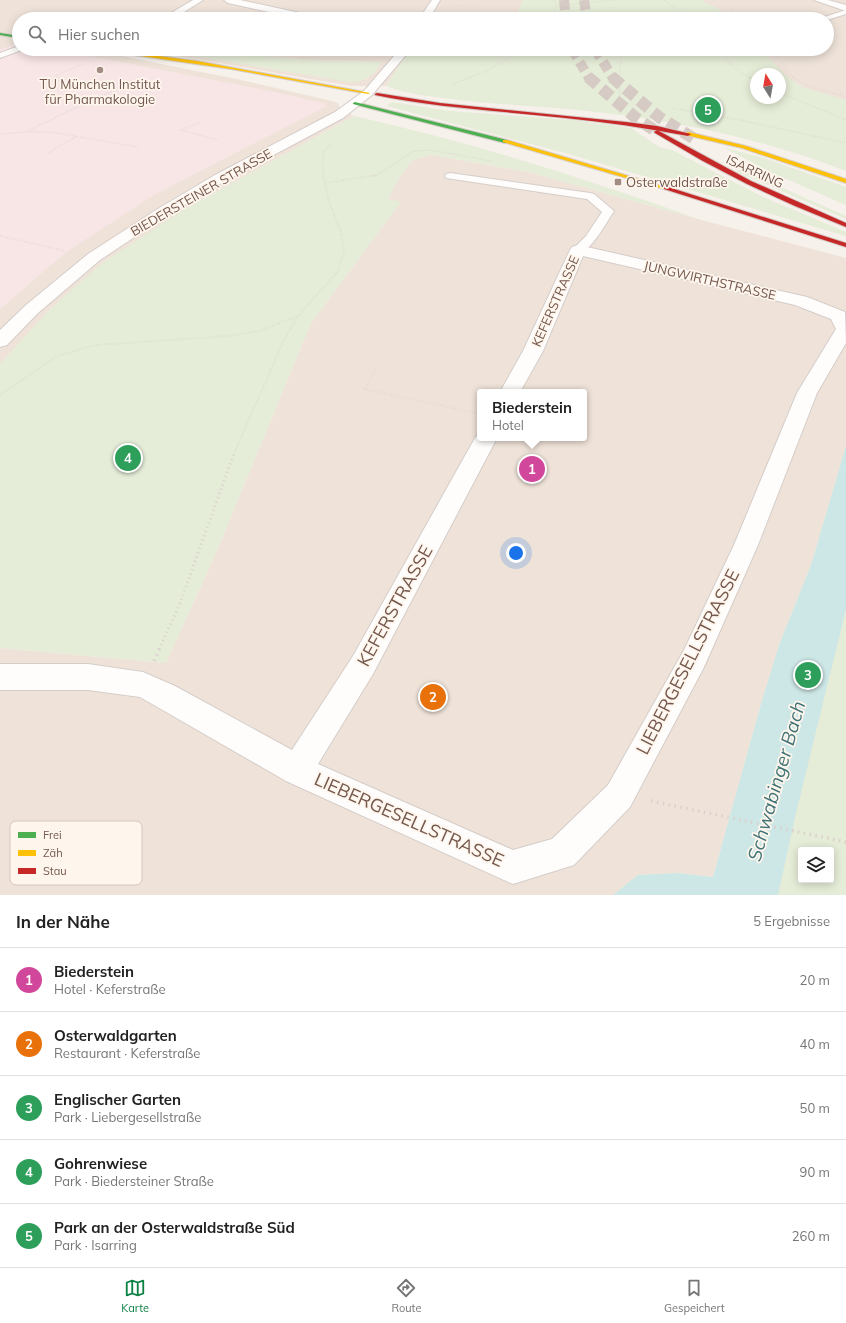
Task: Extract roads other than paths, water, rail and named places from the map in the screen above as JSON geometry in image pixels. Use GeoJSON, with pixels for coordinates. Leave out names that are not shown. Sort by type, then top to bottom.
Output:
{"type":"FeatureCollection","features":[{"type":"Feature","properties":{"kind":"main road"},"geometry":{"type":"LineString","coordinates":[[0,34],[12,36]]}},
{"type":"Feature","properties":{"kind":"main road"},"geometry":{"type":"LineString","coordinates":[[130,56],[286,88]]}},
{"type":"Feature","properties":{"kind":"main road"},"geometry":{"type":"LineString","coordinates":[[159,56],[229,67],[368,93],[440,104],[607,120],[656,127],[744,147],[846,181]]}},
{"type":"Feature","properties":{"kind":"main road"},"geometry":{"type":"LineString","coordinates":[[349,101],[470,131],[548,153],[659,185],[846,244]]}},
{"type":"Feature","properties":{"kind":"main road","name":"ISARRING"},"geometry":{"type":"LineString","coordinates":[[656,132],[726,172],[767,192],[846,225]]}},
{"type":"Feature","properties":{"kind":"main road","name":"ISARRING"},"geometry":{"type":"LineString","coordinates":[[696,140],[717,152]]}},
{"type":"Feature","properties":{"kind":"street"},"geometry":{"type":"LineString","coordinates":[[178,12],[199,0]]}},
{"type":"Feature","properties":{"kind":"street"},"geometry":{"type":"LineString","coordinates":[[228,0],[282,12]]}},
{"type":"Feature","properties":{"kind":"street"},"geometry":{"type":"LineString","coordinates":[[428,12],[436,0]]}},
{"type":"Feature","properties":{"kind":"street"},"geometry":{"type":"LineString","coordinates":[[818,0],[846,8]]}},
{"type":"Feature","properties":{"kind":"street","name":"BIEDERSTEINER STRASSE"},"geometry":{"type":"LineString","coordinates":[[0,341],[32,308],[94,257],[168,209],[220,178],[338,115],[349,101],[368,93],[400,56]]}},
{"type":"Feature","properties":{"kind":"street","name":"JUNGWIRTHSTRASSE"},"geometry":{"type":"LineString","coordinates":[[578,250],[801,301],[839,316]]}},
{"type":"Feature","properties":{"kind":"street","name":"KEFERSTRASSE"},"geometry":{"type":"LineString","coordinates":[[512,389],[532,351],[578,250]]}},
{"type":"Feature","properties":{"kind":"street","name":"LIEBERGESELLSTRASSE"},"geometry":{"type":"LineString","coordinates":[[0,677],[88,677],[143,685],[165,695],[297,770],[513,867],[562,853],[619,796],[694,658],[746,545],[807,393],[845,329],[839,316]]}},
{"type":"Feature","properties":{"kind":"street","name":"KEFERSTRASSE"},"geometry":{"type":"LineString","coordinates":[[297,770],[363,665],[484,441]]}},
{"type":"Feature","properties":{"kind":"lane"},"geometry":{"type":"LineString","coordinates":[[834,16],[846,12]]}},
{"type":"Feature","properties":{"kind":"lane"},"geometry":{"type":"LineString","coordinates":[[838,22],[846,17]]}},
{"type":"Feature","properties":{"kind":"lane"},"geometry":{"type":"LineString","coordinates":[[0,56],[12,51]]}},
{"type":"Feature","properties":{"kind":"lane","name":"KEFERSTRASSE"},"geometry":{"type":"LineString","coordinates":[[450,176],[590,196],[608,211],[590,238],[578,250]]}},
{"type":"Feature","properties":{"kind":"water","name":"Schwabinger Bach"},"geometry":{"type":"Polygon","coordinates":[[[846,446],[846,609],[796,813],[778,895],[613,895],[638,875],[677,873],[713,877],[779,645],[811,565],[846,446]]]}},
{"type":"Feature","properties":{"kind":"tunnel"},"geometry":{"type":"LineString","coordinates":[[564,0],[565,12]]}},
{"type":"Feature","properties":{"kind":"tunnel"},"geometry":{"type":"LineString","coordinates":[[584,0],[586,12]]}},
{"type":"Feature","properties":{"kind":"tunnel"},"geometry":{"type":"LineString","coordinates":[[576,56],[589,78]]}},
{"type":"Feature","properties":{"kind":"tunnel"},"geometry":{"type":"LineString","coordinates":[[599,56],[613,78]]}},
{"type":"Feature","properties":{"kind":"tunnel"},"geometry":{"type":"LineString","coordinates":[[589,78],[636,118],[657,132]]}},
{"type":"Feature","properties":{"kind":"tunnel"},"geometry":{"type":"LineString","coordinates":[[613,78],[659,117],[696,140]]}},
{"type":"Feature","properties":{"kind":"place","name":"TU München Institut für Pharmakologie"},"geometry":{"type":"Point","coordinates":[100,70]}},
{"type":"Feature","properties":{"kind":"place","name":"Park an der Osterwaldstraße Süd"},"geometry":{"type":"Point","coordinates":[708,110]}},
{"type":"Feature","properties":{"kind":"place","name":"Osterwaldstraße"},"geometry":{"type":"Point","coordinates":[618,182]}},
{"type":"Feature","properties":{"kind":"place","name":"Gohrenwiese"},"geometry":{"type":"Point","coordinates":[128,458]}},
{"type":"Feature","properties":{"kind":"place","name":"Biederstein"},"geometry":{"type":"Point","coordinates":[532,469]}},
{"type":"Feature","properties":{"kind":"place","name":"Englischer Garten"},"geometry":{"type":"Point","coordinates":[808,675]}},
{"type":"Feature","properties":{"kind":"place","name":"Osterwaldgarten"},"geometry":{"type":"Point","coordinates":[433,697]}}]}
